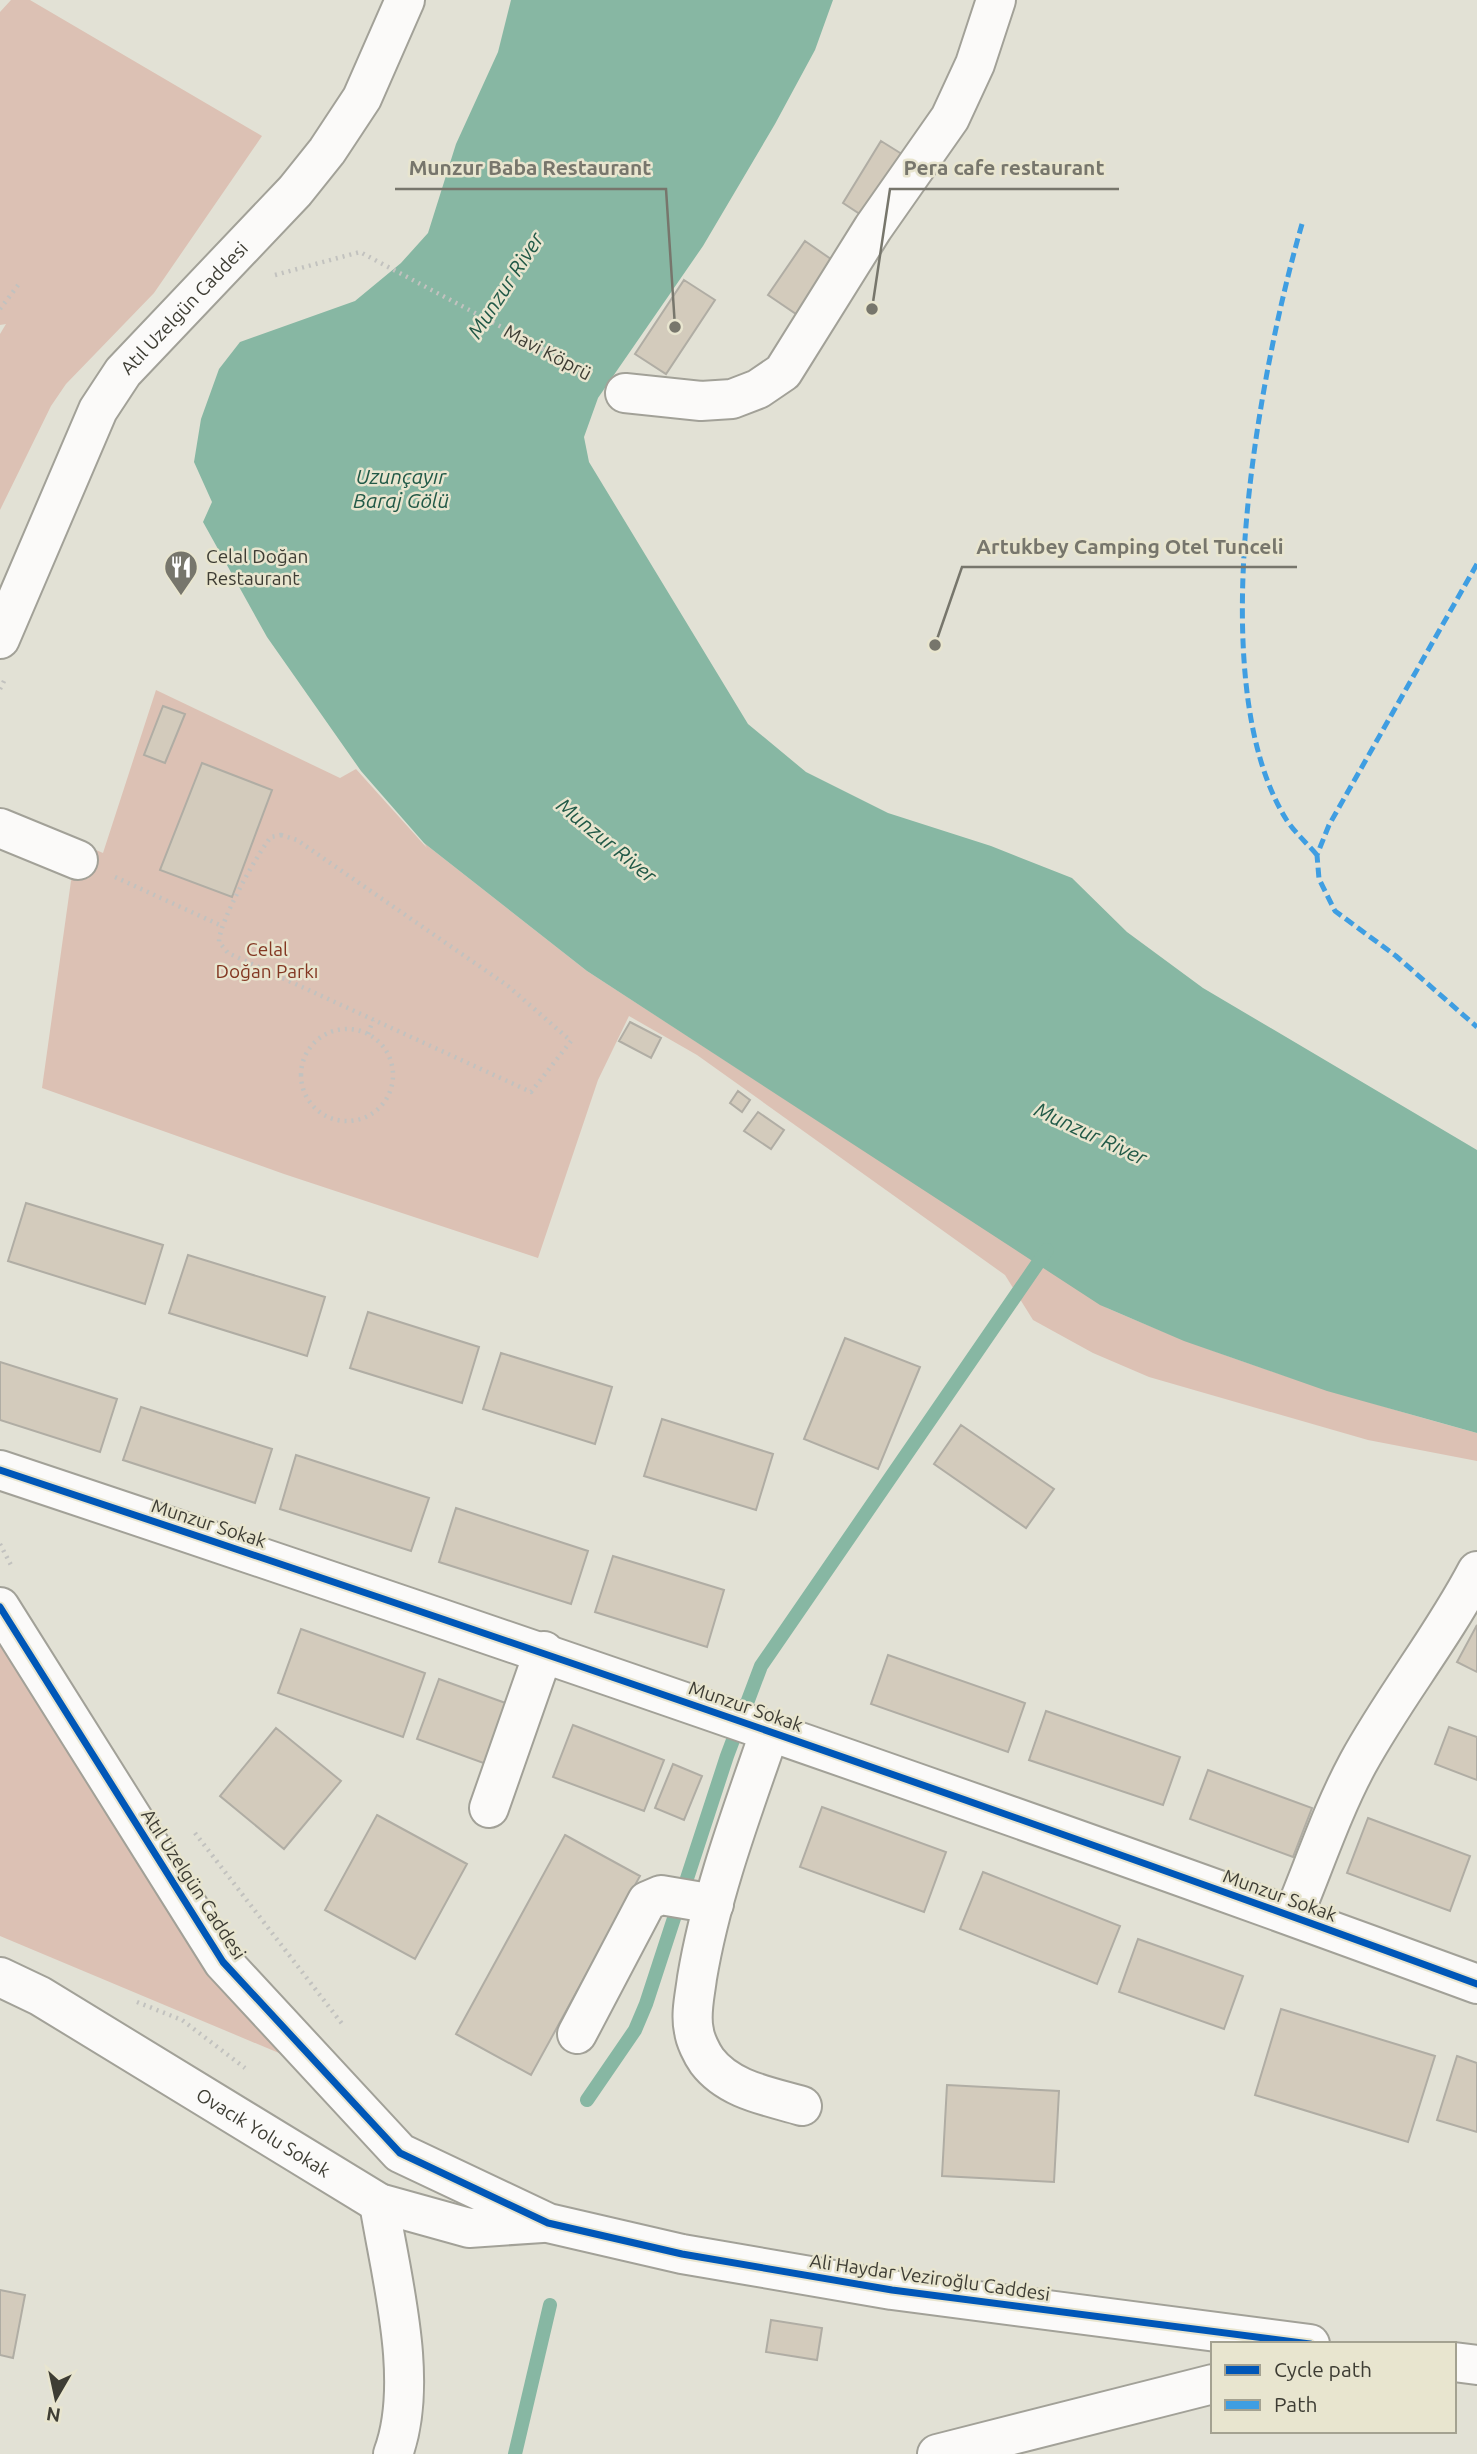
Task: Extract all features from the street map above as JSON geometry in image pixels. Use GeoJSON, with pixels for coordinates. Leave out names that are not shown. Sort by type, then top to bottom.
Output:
{"type":"FeatureCollection","features":[{"type":"Feature","properties":{"kind":"street","name":"Atıl Uzelgün Caddesi"},"geometry":{"type":"LineString","coordinates":[[0,639],[105,399],[123,372],[295,191],[327,151],[362,98],[405,0]]}},
{"type":"Feature","properties":{"kind":"street"},"geometry":{"type":"LineString","coordinates":[[625,393],[701,401],[732,399],[758,389],[783,372],[873,228],[950,118],[975,64],[996,0]]}},
{"type":"Feature","properties":{"kind":"street"},"geometry":{"type":"LineString","coordinates":[[0,828],[78,860]]}},
{"type":"Feature","properties":{"kind":"street","name":"Munzur Sokak"},"geometry":{"type":"LineString","coordinates":[[0,1469],[544,1651],[1293,1916],[1477,1984]]}},
{"type":"Feature","properties":{"kind":"street"},"geometry":{"type":"LineString","coordinates":[[1293,1916],[1356,1766],[1386,1714],[1453,1615],[1477,1571]]}},
{"type":"Feature","properties":{"kind":"street","name":"Atıl Uzelgün Caddesi"},"geometry":{"type":"LineString","coordinates":[[0,1607],[223,1962],[400,2153],[548,2223]]}},
{"type":"Feature","properties":{"kind":"street"},"geometry":{"type":"LineString","coordinates":[[489,1808],[544,1651]]}},
{"type":"Feature","properties":{"kind":"street"},"geometry":{"type":"LineString","coordinates":[[770,1731],[688,1899],[702,1949],[692,2009],[694,2032],[705,2059],[722,2077],[741,2087],[802,2106]]}},
{"type":"Feature","properties":{"kind":"street"},"geometry":{"type":"LineString","coordinates":[[577,2034],[643,1906],[652,1896],[688,1899]]}},
{"type":"Feature","properties":{"kind":"street","name":"Ovacık Yolu Sokak"},"geometry":{"type":"LineString","coordinates":[[0,1977],[40,1996],[379,2203],[469,2228],[548,2223]]}},
{"type":"Feature","properties":{"kind":"street"},"geometry":{"type":"LineString","coordinates":[[379,2203],[402,2350],[402,2410],[393,2454]]}},
{"type":"Feature","properties":{"kind":"street","name":"Ali Haydar Veziroğlu Caddesi"},"geometry":{"type":"LineString","coordinates":[[548,2223],[682,2254],[892,2290],[1295,2342]]}},
{"type":"Feature","properties":{"kind":"street"},"geometry":{"type":"LineString","coordinates":[[1456,2362],[1477,2365]]}},
{"type":"Feature","properties":{"kind":"street"},"geometry":{"type":"LineString","coordinates":[[937,2454],[1211,2385]]}},
{"type":"Feature","properties":{"kind":"path"},"geometry":{"type":"LineString","coordinates":[[0,309],[19,284]]}},
{"type":"Feature","properties":{"kind":"path"},"geometry":{"type":"LineString","coordinates":[[0,689],[5,677]]}},
{"type":"Feature","properties":{"kind":"path"},"geometry":{"type":"LineString","coordinates":[[281,835],[297,840],[508,986],[571,1041],[531,1093],[373,1020],[228,953],[219,942],[222,926],[260,851],[271,837],[281,835]]}},
{"type":"Feature","properties":{"kind":"path"},"geometry":{"type":"LineString","coordinates":[[78,860],[222,926]]}},
{"type":"Feature","properties":{"kind":"path"},"geometry":{"type":"LineString","coordinates":[[368,1034],[373,1020]]}},
{"type":"Feature","properties":{"kind":"path"},"geometry":{"type":"LineString","coordinates":[[353,1029],[368,1034],[389,1056],[393,1071],[387,1099],[372,1113],[352,1121],[337,1120],[313,1106],[304,1092],[302,1077],[307,1054],[322,1036],[337,1030],[353,1029]]}},
{"type":"Feature","properties":{"kind":"path"},"geometry":{"type":"LineString","coordinates":[[0,1545],[13,1569]]}},
{"type":"Feature","properties":{"kind":"path"},"geometry":{"type":"LineString","coordinates":[[190,1825],[346,2029]]}},
{"type":"Feature","properties":{"kind":"green space"},"geometry":{"type":"Polygon","coordinates":[[[11,0],[30,0],[262,136],[154,293],[66,384],[51,406],[0,510],[0,334],[6,324],[0,325],[0,12],[11,0]]]}},
{"type":"Feature","properties":{"kind":"green space","name":"Celal Doğan Parkı"},"geometry":{"type":"Polygon","coordinates":[[[156,690],[340,778],[356,769],[427,848],[424,843],[587,971],[1107,1308],[1244,1362],[1477,1433],[1477,1461],[1368,1440],[1149,1377],[1093,1353],[1033,1320],[1005,1275],[697,1055],[629,1016],[598,1080],[538,1258],[284,1174],[42,1088],[71,881],[82,844],[103,853],[156,690]]]}},
{"type":"Feature","properties":{"kind":"green space"},"geometry":{"type":"Polygon","coordinates":[[[0,1643],[317,2069],[0,1936],[0,1643]]]}},
{"type":"Feature","properties":{"kind":"water","name":"Uzunçayır Baraj Gölü"},"geometry":{"type":"Polygon","coordinates":[[[511,0],[833,0],[815,50],[703,246],[598,398],[584,437],[589,462],[748,724],[806,772],[888,813],[991,846],[1072,878],[1127,932],[1203,988],[1477,1150],[1477,1433],[1327,1391],[1184,1341],[1100,1305],[587,971],[424,843],[361,771],[267,637],[203,522],[212,502],[194,462],[201,419],[219,369],[240,342],[355,301],[401,263],[428,233],[456,144],[498,52],[511,0]]]}},
{"type":"Feature","properties":{"kind":"building"},"geometry":{"type":"Polygon","coordinates":[[[881,141],[905,156],[866,218],[843,203],[881,141]]]}},
{"type":"Feature","properties":{"kind":"building"},"geometry":{"type":"Polygon","coordinates":[[[805,241],[838,264],[802,318],[768,295],[805,241]]]}},
{"type":"Feature","properties":{"kind":"building"},"geometry":{"type":"Polygon","coordinates":[[[684,280],[715,300],[666,374],[635,354],[684,280]]]}},
{"type":"Feature","properties":{"kind":"building"},"geometry":{"type":"Polygon","coordinates":[[[163,706],[185,714],[165,763],[144,755],[163,706]]]}},
{"type":"Feature","properties":{"kind":"building"},"geometry":{"type":"Polygon","coordinates":[[[202,763],[272,790],[232,897],[160,870],[202,763]]]}},
{"type":"Feature","properties":{"kind":"building"},"geometry":{"type":"Polygon","coordinates":[[[630,1022],[661,1038],[651,1058],[619,1041],[630,1022]]]}},
{"type":"Feature","properties":{"kind":"building"},"geometry":{"type":"Polygon","coordinates":[[[738,1091],[750,1100],[742,1112],[730,1103],[738,1091]]]}},
{"type":"Feature","properties":{"kind":"building"},"geometry":{"type":"Polygon","coordinates":[[[758,1112],[784,1130],[771,1149],[744,1131],[758,1112]]]}},
{"type":"Feature","properties":{"kind":"building"},"geometry":{"type":"Polygon","coordinates":[[[26,1203],[163,1245],[145,1304],[8,1261],[26,1203]]]}},
{"type":"Feature","properties":{"kind":"building"},"geometry":{"type":"Polygon","coordinates":[[[188,1255],[325,1297],[307,1356],[169,1313],[188,1255]]]}},
{"type":"Feature","properties":{"kind":"building"},"geometry":{"type":"Polygon","coordinates":[[[368,1312],[479,1347],[462,1403],[350,1368],[368,1312]]]}},
{"type":"Feature","properties":{"kind":"building"},"geometry":{"type":"Polygon","coordinates":[[[845,1338],[920,1367],[878,1469],[804,1439],[845,1338]]]}},
{"type":"Feature","properties":{"kind":"building"},"geometry":{"type":"Polygon","coordinates":[[[501,1353],[612,1387],[595,1444],[483,1409],[501,1353]]]}},
{"type":"Feature","properties":{"kind":"building"},"geometry":{"type":"Polygon","coordinates":[[[0,1362],[117,1399],[100,1452],[0,1420],[0,1362]]]}},
{"type":"Feature","properties":{"kind":"building"},"geometry":{"type":"Polygon","coordinates":[[[141,1407],[272,1449],[255,1503],[123,1460],[141,1407]]]}},
{"type":"Feature","properties":{"kind":"building"},"geometry":{"type":"Polygon","coordinates":[[[662,1419],[773,1454],[756,1510],[644,1476],[662,1419]]]}},
{"type":"Feature","properties":{"kind":"building"},"geometry":{"type":"Polygon","coordinates":[[[961,1425],[1054,1489],[1026,1528],[934,1464],[961,1425]]]}},
{"type":"Feature","properties":{"kind":"building"},"geometry":{"type":"Polygon","coordinates":[[[296,1455],[429,1498],[411,1551],[280,1509],[296,1455]]]}},
{"type":"Feature","properties":{"kind":"building"},"geometry":{"type":"Polygon","coordinates":[[[456,1508],[588,1551],[571,1604],[439,1562],[456,1508]]]}},
{"type":"Feature","properties":{"kind":"building"},"geometry":{"type":"Polygon","coordinates":[[[613,1556],[724,1590],[707,1647],[595,1612],[613,1556]]]}},
{"type":"Feature","properties":{"kind":"building"},"geometry":{"type":"Polygon","coordinates":[[[1477,1625],[1477,1672],[1457,1662],[1477,1625]]]}},
{"type":"Feature","properties":{"kind":"building"},"geometry":{"type":"Polygon","coordinates":[[[301,1629],[425,1673],[403,1737],[278,1693],[301,1629]]]}},
{"type":"Feature","properties":{"kind":"building"},"geometry":{"type":"Polygon","coordinates":[[[888,1655],[1025,1703],[1008,1752],[871,1704],[888,1655]]]}},
{"type":"Feature","properties":{"kind":"building"},"geometry":{"type":"Polygon","coordinates":[[[439,1679],[511,1705],[489,1765],[417,1739],[439,1679]]]}},
{"type":"Feature","properties":{"kind":"building"},"geometry":{"type":"Polygon","coordinates":[[[1046,1711],[1180,1757],[1163,1805],[1029,1760],[1046,1711]]]}},
{"type":"Feature","properties":{"kind":"building"},"geometry":{"type":"Polygon","coordinates":[[[573,1725],[664,1760],[644,1811],[553,1777],[573,1725]]]}},
{"type":"Feature","properties":{"kind":"building"},"geometry":{"type":"Polygon","coordinates":[[[1449,1727],[1477,1737],[1477,1780],[1435,1764],[1449,1727]]]}},
{"type":"Feature","properties":{"kind":"building"},"geometry":{"type":"Polygon","coordinates":[[[276,1728],[341,1781],[284,1849],[220,1796],[276,1728]]]}},
{"type":"Feature","properties":{"kind":"building"},"geometry":{"type":"Polygon","coordinates":[[[673,1764],[702,1776],[684,1820],[655,1808],[673,1764]]]}},
{"type":"Feature","properties":{"kind":"building"},"geometry":{"type":"Polygon","coordinates":[[[1208,1770],[1312,1808],[1293,1857],[1190,1819],[1208,1770]]]}},
{"type":"Feature","properties":{"kind":"building"},"geometry":{"type":"Polygon","coordinates":[[[822,1807],[946,1852],[924,1912],[800,1867],[822,1807]]]}},
{"type":"Feature","properties":{"kind":"building"},"geometry":{"type":"Polygon","coordinates":[[[377,1815],[467,1864],[415,1959],[325,1910],[377,1815]]]}},
{"type":"Feature","properties":{"kind":"building"},"geometry":{"type":"Polygon","coordinates":[[[1368,1818],[1470,1856],[1450,1911],[1347,1873],[1368,1818]]]}},
{"type":"Feature","properties":{"kind":"building"},"geometry":{"type":"Polygon","coordinates":[[[565,1835],[640,1876],[531,2075],[456,2034],[565,1835]]]}},
{"type":"Feature","properties":{"kind":"building"},"geometry":{"type":"Polygon","coordinates":[[[983,1872],[1120,1926],[1097,1984],[960,1929],[983,1872]]]}},
{"type":"Feature","properties":{"kind":"building"},"geometry":{"type":"Polygon","coordinates":[[[1138,1939],[1243,1976],[1224,2029],[1119,1992],[1138,1939]]]}},
{"type":"Feature","properties":{"kind":"building"},"geometry":{"type":"Polygon","coordinates":[[[1281,2009],[1435,2056],[1408,2142],[1255,2095],[1281,2009]]]}},
{"type":"Feature","properties":{"kind":"building"},"geometry":{"type":"Polygon","coordinates":[[[1457,2056],[1477,2063],[1477,2132],[1437,2120],[1457,2056]]]}},
{"type":"Feature","properties":{"kind":"building"},"geometry":{"type":"Polygon","coordinates":[[[947,2085],[1059,2091],[1054,2182],[942,2176],[947,2085]]]}},
{"type":"Feature","properties":{"kind":"building"},"geometry":{"type":"Polygon","coordinates":[[[0,2290],[25,2295],[13,2358],[0,2355],[0,2290]]]}},
{"type":"Feature","properties":{"kind":"building"},"geometry":{"type":"Polygon","coordinates":[[[771,2320],[822,2328],[817,2360],[766,2352],[771,2320]]]}},
{"type":"Feature","properties":{"kind":"waterway"},"geometry":{"type":"LineString","coordinates":[[587,2100],[635,2030],[646,2004],[727,1756],[761,1666],[1047,1250]]}},
{"type":"Feature","properties":{"kind":"waterway"},"geometry":{"type":"LineString","coordinates":[[515,2454],[550,2305]]}},
{"type":"Feature","properties":{"kind":"marked path"},"geometry":{"type":"LineString","coordinates":[[1302,224],[1269,360],[1256,441],[1246,526],[1242,609],[1247,689],[1261,760],[1286,819],[1317,855]]}},
{"type":"Feature","properties":{"kind":"marked path"},"geometry":{"type":"LineString","coordinates":[[1477,564],[1329,825],[1317,855],[1319,879],[1335,911],[1396,956],[1477,1027]]}},
{"type":"Feature","properties":{"kind":"cycle path"},"geometry":{"type":"LineString","coordinates":[[0,1470],[741,1721],[1477,1984]]}},
{"type":"Feature","properties":{"kind":"cycle path"},"geometry":{"type":"LineString","coordinates":[[0,1607],[223,1962],[400,2153],[548,2223],[682,2254],[892,2290],[1295,2342]]}},
{"type":"Feature","properties":{"kind":"place","name":"Pera cafe restaurant"},"geometry":{"type":"Point","coordinates":[872,309]}},
{"type":"Feature","properties":{"kind":"place","name":"Munzur Baba Restaurant"},"geometry":{"type":"Point","coordinates":[675,327]}},
{"type":"Feature","properties":{"kind":"place","name":"Celal Doğan Restaurant"},"geometry":{"type":"Point","coordinates":[181,597]}},
{"type":"Feature","properties":{"kind":"place","name":"Artukbey Camping Otel Tunceli"},"geometry":{"type":"Point","coordinates":[935,645]}},
{"type":"Feature","properties":{"kind":"water label","name":"Munzur River"},"geometry":{"type":"Point","coordinates":[505,285]}},
{"type":"Feature","properties":{"kind":"water label","name":"Munzur River"},"geometry":{"type":"Point","coordinates":[607,840]}},
{"type":"Feature","properties":{"kind":"water label","name":"Munzur River"},"geometry":{"type":"Point","coordinates":[1091,1133]}}]}
